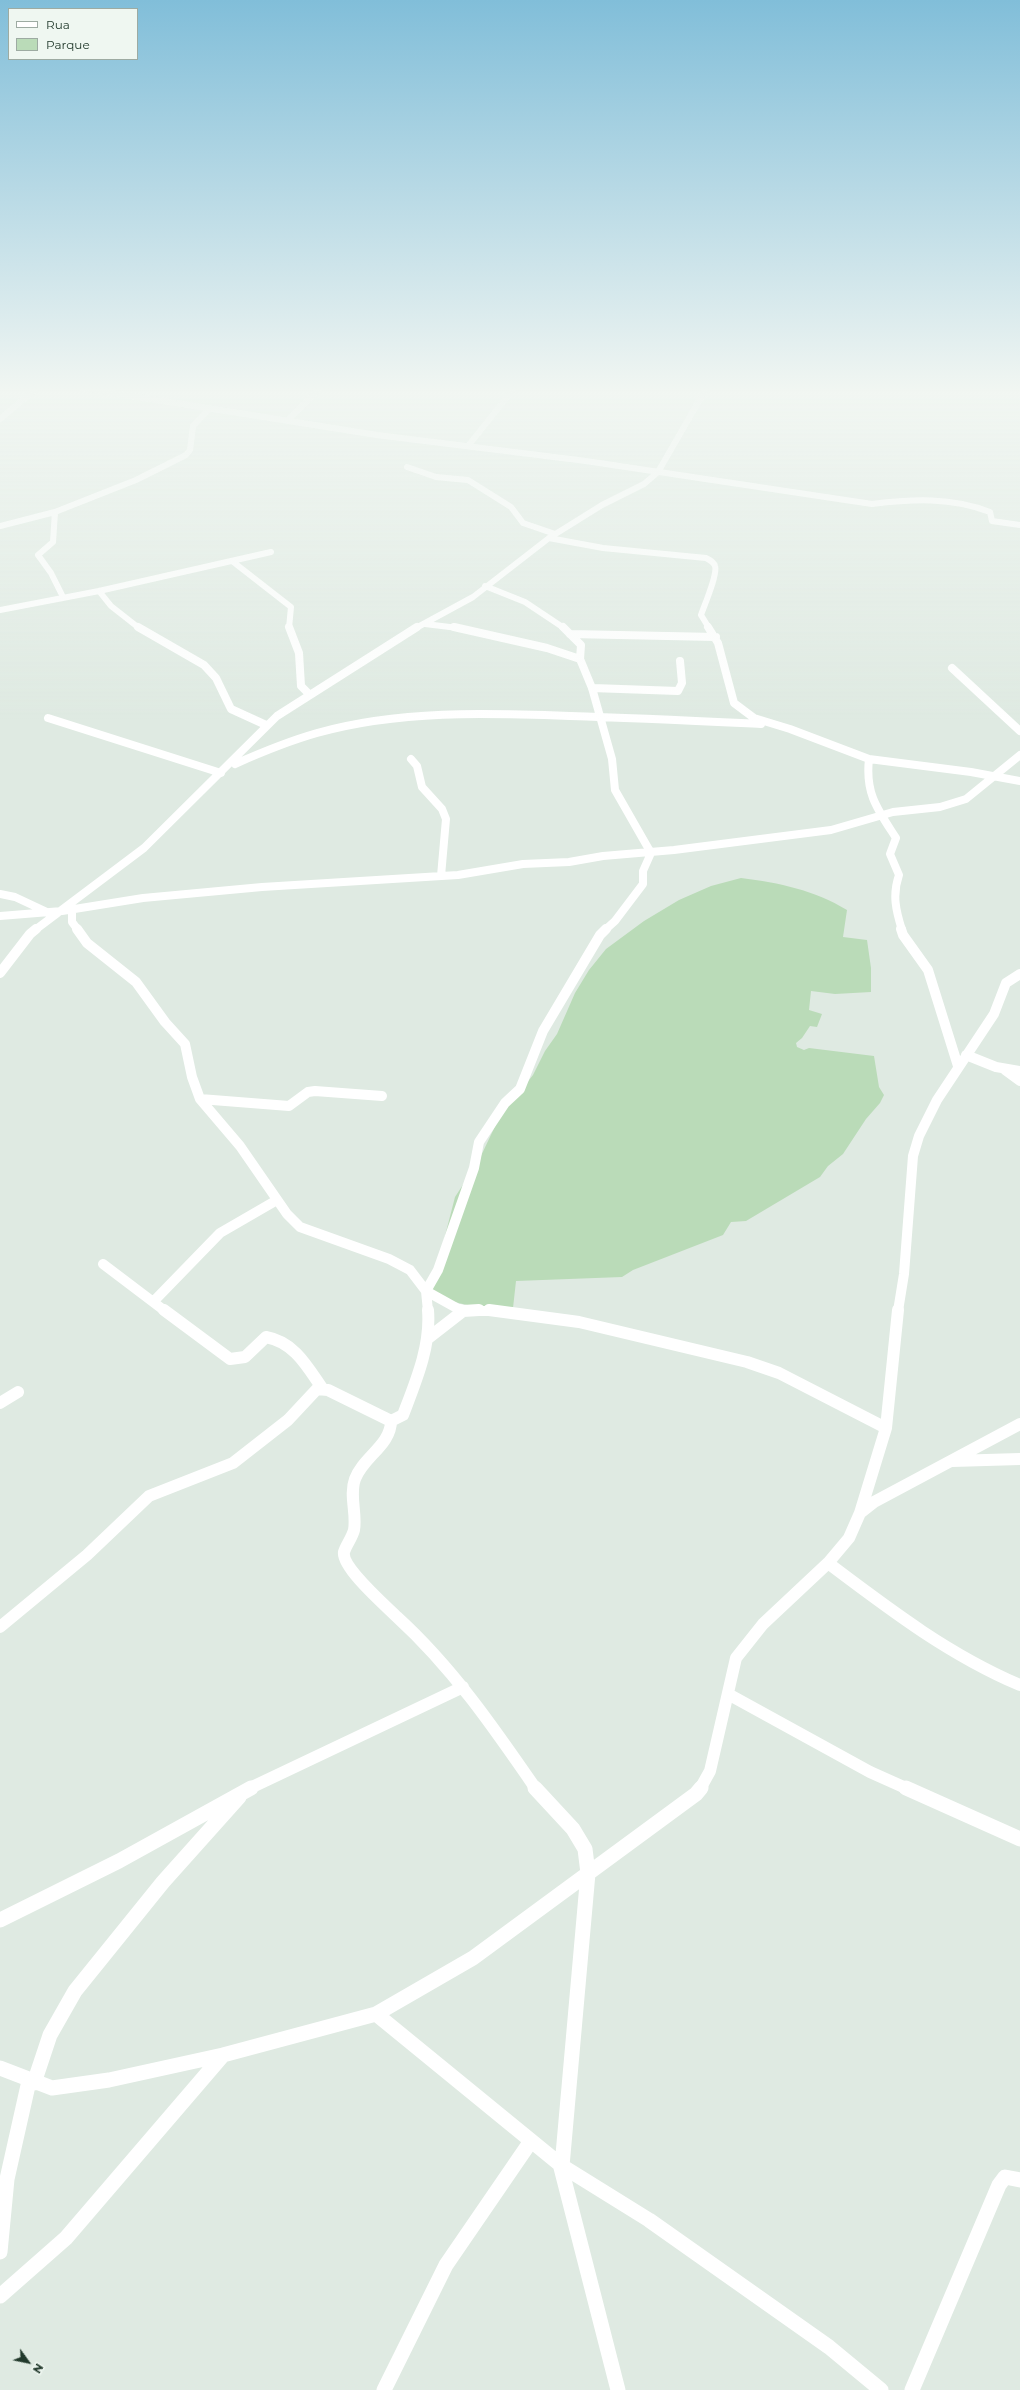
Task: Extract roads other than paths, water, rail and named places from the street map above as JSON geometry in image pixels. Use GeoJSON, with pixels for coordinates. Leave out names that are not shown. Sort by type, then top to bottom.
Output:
{"type":"FeatureCollection","features":[{"type":"Feature","properties":{"kind":"street"},"geometry":{"type":"LineString","coordinates":[[0,526],[55,512],[89,499]]}},
{"type":"Feature","properties":{"kind":"street"},"geometry":{"type":"LineString","coordinates":[[498,499],[511,507],[523,523],[552,536],[603,548],[706,558],[712,561],[716,568],[716,577],[709,589],[701,616],[716,637],[734,703],[754,718],[869,759],[971,772],[993,778],[1020,781]]}},
{"type":"Feature","properties":{"kind":"street"},"geometry":{"type":"LineString","coordinates":[[0,973],[30,934],[67,910],[144,848],[253,742],[266,725],[276,716],[422,624],[472,597],[552,536],[615,499]]}},
{"type":"Feature","properties":{"kind":"street"},"geometry":{"type":"LineString","coordinates":[[835,499],[872,504],[916,499],[969,504],[990,512],[992,520],[1020,525]]}},
{"type":"Feature","properties":{"kind":"street"},"geometry":{"type":"LineString","coordinates":[[55,512],[53,542],[38,556],[51,573],[64,597]]}},
{"type":"Feature","properties":{"kind":"street"},"geometry":{"type":"LineString","coordinates":[[0,610],[99,591],[271,552]]}},
{"type":"Feature","properties":{"kind":"street"},"geometry":{"type":"LineString","coordinates":[[232,561],[291,607],[289,628],[299,653],[301,686],[310,695]]}},
{"type":"Feature","properties":{"kind":"street"},"geometry":{"type":"LineString","coordinates":[[485,586],[514,595],[546,614],[581,645],[580,659],[592,688],[612,759],[615,790],[651,853]]}},
{"type":"Feature","properties":{"kind":"street"},"geometry":{"type":"LineString","coordinates":[[99,591],[111,606],[143,632],[204,665],[216,678],[226,702],[231,709],[266,725]]}},
{"type":"Feature","properties":{"kind":"street"},"geometry":{"type":"LineString","coordinates":[[422,624],[453,627],[561,651],[580,659]]}},
{"type":"Feature","properties":{"kind":"street"},"geometry":{"type":"LineString","coordinates":[[570,634],[716,637]]}},
{"type":"Feature","properties":{"kind":"street"},"geometry":{"type":"LineString","coordinates":[[592,688],[678,691],[682,683],[680,661]]}},
{"type":"Feature","properties":{"kind":"street"},"geometry":{"type":"LineString","coordinates":[[952,668],[976,688],[1004,718],[1020,731]]}},
{"type":"Feature","properties":{"kind":"street"},"geometry":{"type":"LineString","coordinates":[[48,718],[92,735],[224,771],[250,757],[298,739],[368,721],[475,713],[599,716],[774,725]]}},
{"type":"Feature","properties":{"kind":"street"},"geometry":{"type":"LineString","coordinates":[[0,916],[67,910],[143,898],[283,885],[441,876],[523,864],[569,862],[614,855],[651,853],[831,830],[880,815],[956,803],[972,795],[1020,755]]}},
{"type":"Feature","properties":{"kind":"street"},"geometry":{"type":"LineString","coordinates":[[411,759],[420,769],[423,788],[444,812],[446,819],[441,876]]}},
{"type":"Feature","properties":{"kind":"street"},"geometry":{"type":"LineString","coordinates":[[869,759],[866,772],[869,791],[880,815],[896,838],[890,854],[899,875],[895,887],[895,907],[902,935],[928,970],[940,1003],[958,1066]]}},
{"type":"Feature","properties":{"kind":"street"},"geometry":{"type":"LineString","coordinates":[[391,1422],[403,1415],[411,1398],[426,1339],[426,1291],[438,1270],[474,1168],[479,1142],[505,1103],[520,1089],[543,1031],[600,935],[615,921],[643,884],[643,871],[651,853]]}},
{"type":"Feature","properties":{"kind":"street"},"geometry":{"type":"LineString","coordinates":[[0,894],[15,897],[48,912]]}},
{"type":"Feature","properties":{"kind":"street"},"geometry":{"type":"LineString","coordinates":[[67,910],[72,922],[87,943],[136,982],[165,1022],[186,1044],[194,1087],[200,1099],[240,1146],[287,1214],[300,1226],[390,1259],[410,1270],[426,1291],[463,1311],[491,1310],[579,1322],[747,1362],[779,1373],[886,1428]]}},
{"type":"Feature","properties":{"kind":"street"},"geometry":{"type":"LineString","coordinates":[[0,2068],[32,2082],[52,2088],[109,2080],[223,2055],[374,2014],[473,1958],[696,1794],[704,1784],[710,1772],[736,1658],[763,1624],[828,1563],[849,1538],[860,1513],[886,1428],[899,1301],[904,1274],[913,1156],[917,1137],[946,1084],[994,1013],[1006,983],[1020,974]]}},
{"type":"Feature","properties":{"kind":"street"},"geometry":{"type":"LineString","coordinates":[[966,1055],[1005,1070],[1020,1081]]}},
{"type":"Feature","properties":{"kind":"street"},"geometry":{"type":"LineString","coordinates":[[1005,1070],[1020,1071]]}},
{"type":"Feature","properties":{"kind":"street"},"geometry":{"type":"LineString","coordinates":[[200,1099],[289,1106],[308,1092],[315,1091],[382,1096]]}},
{"type":"Feature","properties":{"kind":"street"},"geometry":{"type":"LineString","coordinates":[[153,1302],[220,1233],[277,1200]]}},
{"type":"Feature","properties":{"kind":"street"},"geometry":{"type":"LineString","coordinates":[[103,1264],[235,1361],[241,1360],[266,1337],[276,1339],[292,1349],[305,1361],[322,1388],[391,1422]]}},
{"type":"Feature","properties":{"kind":"street"},"geometry":{"type":"LineString","coordinates":[[426,1339],[463,1311]]}},
{"type":"Feature","properties":{"kind":"street"},"geometry":{"type":"LineString","coordinates":[[0,1627],[87,1555],[150,1496],[233,1463],[288,1420],[318,1389],[322,1388]]}},
{"type":"Feature","properties":{"kind":"street"},"geometry":{"type":"LineString","coordinates":[[0,1403],[18,1392]]}},
{"type":"Feature","properties":{"kind":"street"},"geometry":{"type":"LineString","coordinates":[[391,1422],[391,1431],[355,1478],[353,1491],[354,1530],[344,1553],[345,1560],[368,1589],[429,1646],[463,1687],[539,1794],[574,1829],[585,1849],[588,1873],[562,2166],[618,2390]]}},
{"type":"Feature","properties":{"kind":"street"},"geometry":{"type":"LineString","coordinates":[[860,1513],[874,1502],[948,1461],[1020,1424]]}},
{"type":"Feature","properties":{"kind":"street"},"geometry":{"type":"LineString","coordinates":[[948,1461],[1020,1459]]}},
{"type":"Feature","properties":{"kind":"street"},"geometry":{"type":"LineString","coordinates":[[828,1563],[922,1632],[978,1666],[1020,1685]]}},
{"type":"Feature","properties":{"kind":"street"},"geometry":{"type":"LineString","coordinates":[[0,1920],[119,1861],[244,1791],[463,1687]]}},
{"type":"Feature","properties":{"kind":"street"},"geometry":{"type":"LineString","coordinates":[[728,1694],[870,1772],[1020,1839]]}},
{"type":"Feature","properties":{"kind":"street"},"geometry":{"type":"LineString","coordinates":[[0,2252],[7,2179],[32,2082],[50,2035],[75,1990],[163,1882],[244,1791]]}},
{"type":"Feature","properties":{"kind":"street"},"geometry":{"type":"LineString","coordinates":[[374,2014],[562,2166],[649,2220],[829,2347],[881,2390]]}},
{"type":"Feature","properties":{"kind":"street"},"geometry":{"type":"LineString","coordinates":[[374,2014],[562,2166]]}},
{"type":"Feature","properties":{"kind":"street"},"geometry":{"type":"LineString","coordinates":[[0,2296],[66,2238],[223,2055]]}},
{"type":"Feature","properties":{"kind":"street"},"geometry":{"type":"LineString","coordinates":[[384,2390],[446,2265],[531,2141]]}},
{"type":"Feature","properties":{"kind":"street"},"geometry":{"type":"LineString","coordinates":[[912,2390],[999,2185],[1005,2177],[1020,2180]]}}]}
